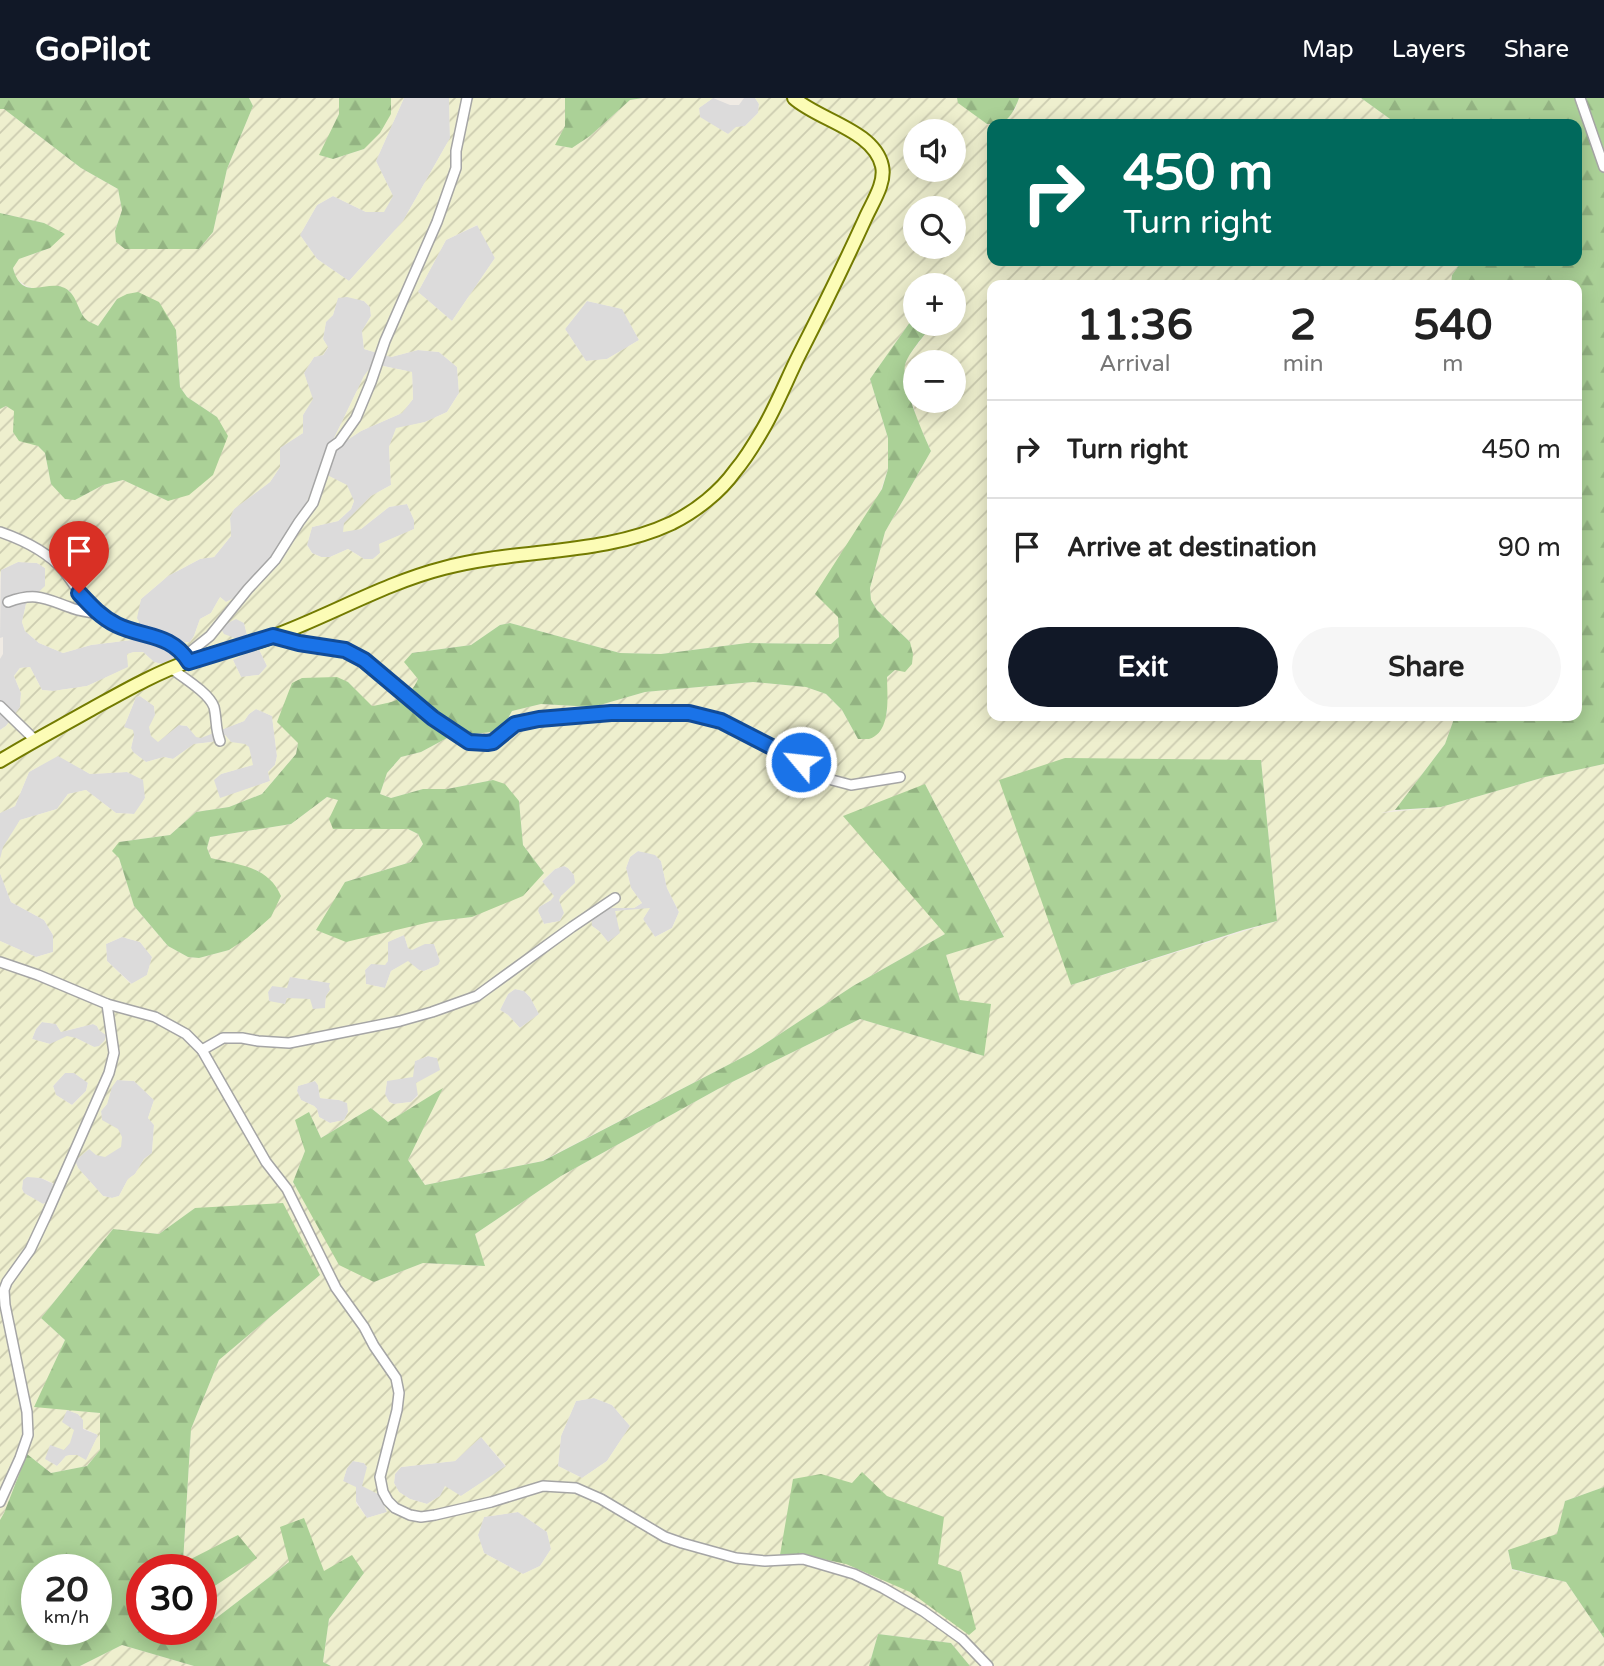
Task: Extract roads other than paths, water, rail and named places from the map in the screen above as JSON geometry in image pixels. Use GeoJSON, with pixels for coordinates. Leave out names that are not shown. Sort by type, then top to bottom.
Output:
{"type":"FeatureCollection","features":[{"type":"Feature","properties":{"kind":"street"},"geometry":{"type":"LineString","coordinates":[[0,761],[127,688],[172,669],[187,659],[275,560],[313,503],[332,447],[339,442],[356,418],[371,382],[385,341],[456,168],[456,151],[467,98]]}},
{"type":"Feature","properties":{"kind":"street"},"geometry":{"type":"LineString","coordinates":[[187,659],[273,636],[443,568],[479,560],[599,544],[648,532],[672,523],[694,510],[733,474],[765,425],[837,280],[882,179],[883,167],[879,158],[864,139],[803,106],[794,98]]}},
{"type":"Feature","properties":{"kind":"street"},"geometry":{"type":"LineString","coordinates":[[1580,98],[1604,167]]}},
{"type":"Feature","properties":{"kind":"street"},"geometry":{"type":"LineString","coordinates":[[0,532],[23,541],[55,561],[98,614],[116,625],[170,642],[187,659]]}},
{"type":"Feature","properties":{"kind":"street"},"geometry":{"type":"LineString","coordinates":[[8,602],[25,596],[38,596],[73,609],[98,614]]}},
{"type":"Feature","properties":{"kind":"street"},"geometry":{"type":"LineString","coordinates":[[273,636],[345,650],[364,660],[433,718],[469,742],[493,742],[515,724],[539,719],[611,713],[689,713],[721,721],[832,780],[851,785],[900,778]]}},
{"type":"Feature","properties":{"kind":"street"},"geometry":{"type":"LineString","coordinates":[[172,669],[211,701],[220,741]]}},
{"type":"Feature","properties":{"kind":"street"},"geometry":{"type":"LineString","coordinates":[[0,706],[35,740]]}},
{"type":"Feature","properties":{"kind":"street"},"geometry":{"type":"LineString","coordinates":[[202,1050],[223,1038],[289,1043],[400,1021],[477,996],[615,898]]}},
{"type":"Feature","properties":{"kind":"street"},"geometry":{"type":"LineString","coordinates":[[0,962],[107,1004],[155,1017],[186,1034],[202,1050],[266,1162],[287,1189],[336,1289],[396,1378],[399,1393],[397,1410],[380,1476],[383,1492],[395,1508],[421,1517],[491,1502],[542,1486],[576,1488],[682,1543],[736,1558],[765,1561],[803,1559],[854,1574],[923,1611],[962,1639],[988,1666]]}},
{"type":"Feature","properties":{"kind":"street"},"geometry":{"type":"LineString","coordinates":[[0,1502],[28,1436],[27,1412],[4,1290],[30,1250],[47,1216],[109,1073],[114,1053],[107,1004]]}}]}
